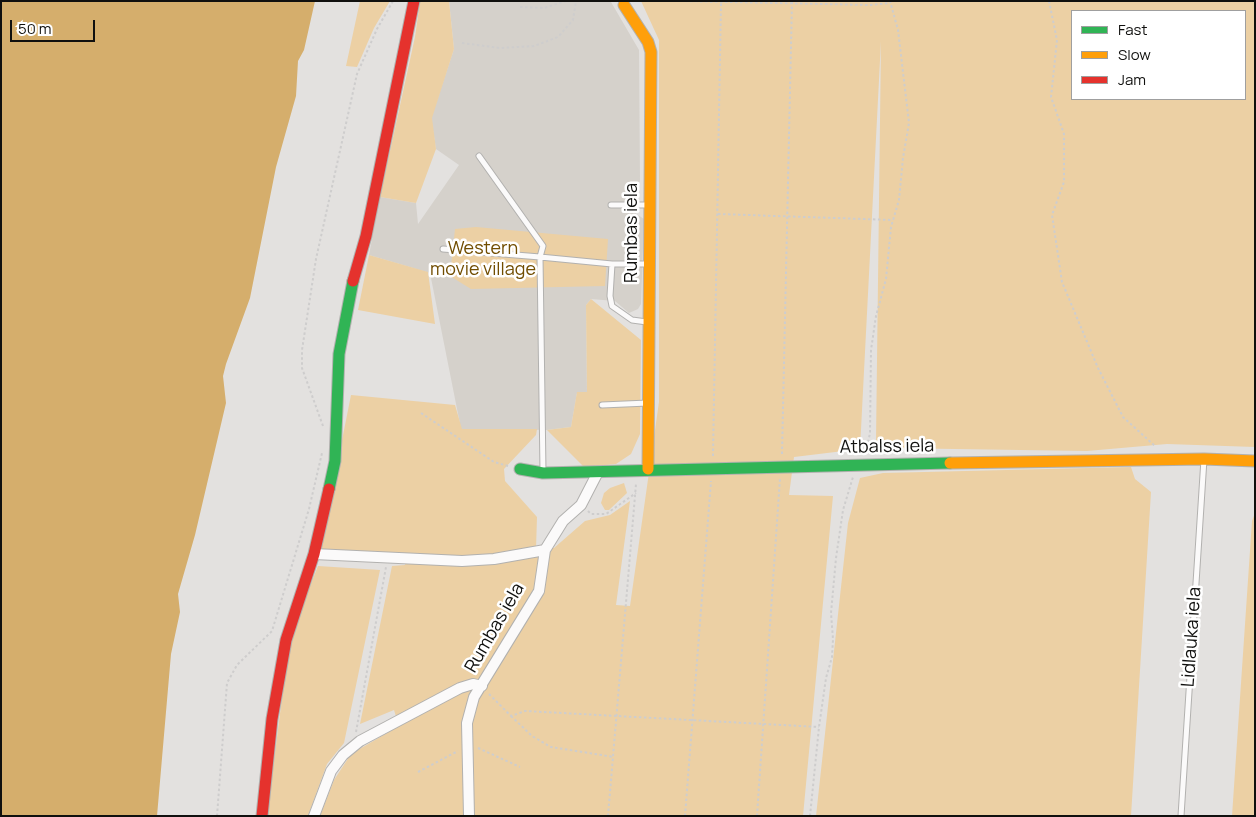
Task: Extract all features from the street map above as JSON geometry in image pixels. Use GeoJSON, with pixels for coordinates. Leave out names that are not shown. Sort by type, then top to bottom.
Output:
{"type":"FeatureCollection","features":[{"type":"Feature","properties":{"kind":"street"},"geometry":{"type":"LineString","coordinates":[[262,816],[272,719],[286,640],[314,554],[335,461],[339,354],[352,284],[366,236],[414,1]]}},
{"type":"Feature","properties":{"kind":"street","name":"Rumbas iela"},"geometry":{"type":"LineString","coordinates":[[626,3],[648,42],[651,52],[649,402],[643,469]]}},
{"type":"Feature","properties":{"kind":"street","name":"Atbalss iela"},"geometry":{"type":"LineString","coordinates":[[520,469],[543,473],[864,464],[1170,459],[1255,461]]}},
{"type":"Feature","properties":{"kind":"street","name":"Rumbas iela"},"geometry":{"type":"LineString","coordinates":[[469,816],[469,710],[474,697],[539,591],[545,550],[563,521],[581,505],[598,472]]}},
{"type":"Feature","properties":{"kind":"street"},"geometry":{"type":"LineString","coordinates":[[314,554],[323,557],[389,557],[462,561],[494,559],[545,550]]}},
{"type":"Feature","properties":{"kind":"street"},"geometry":{"type":"LineString","coordinates":[[314,816],[331,771],[343,755],[360,741],[460,688],[473,684],[482,686]]}},
{"type":"Feature","properties":{"kind":"lane"},"geometry":{"type":"LineString","coordinates":[[479,156],[544,246],[540,257],[543,473]]}},
{"type":"Feature","properties":{"kind":"lane"},"geometry":{"type":"LineString","coordinates":[[611,204],[650,205]]}},
{"type":"Feature","properties":{"kind":"lane"},"geometry":{"type":"LineString","coordinates":[[443,249],[612,264],[650,264]]}},
{"type":"Feature","properties":{"kind":"lane"},"geometry":{"type":"LineString","coordinates":[[612,264],[610,296],[612,306],[632,320],[650,323]]}},
{"type":"Feature","properties":{"kind":"lane"},"geometry":{"type":"LineString","coordinates":[[602,405],[649,402]]}},
{"type":"Feature","properties":{"kind":"lane","name":"Lidlauka iela"},"geometry":{"type":"LineString","coordinates":[[1181,816],[1204,459]]}},
{"type":"Feature","properties":{"kind":"path"},"geometry":{"type":"LineString","coordinates":[[325,434],[302,368],[302,350],[316,259],[357,74],[377,28],[393,1]]}},
{"type":"Feature","properties":{"kind":"path"},"geometry":{"type":"LineString","coordinates":[[520,7],[544,8],[566,1]]}},
{"type":"Feature","properties":{"kind":"path"},"geometry":{"type":"LineString","coordinates":[[462,43],[500,48],[534,46],[558,37],[573,20],[576,1]]}},
{"type":"Feature","properties":{"kind":"path"},"geometry":{"type":"LineString","coordinates":[[680,1],[870,5],[890,2],[898,30],[909,123],[902,158],[900,200],[893,220],[886,279],[876,316],[871,350],[870,433],[864,464],[853,475],[843,510],[830,613],[833,639],[832,657],[826,678],[819,727],[810,816]]}},
{"type":"Feature","properties":{"kind":"path"},"geometry":{"type":"LineString","coordinates":[[1049,1],[1057,40],[1051,97],[1064,134],[1064,182],[1052,215],[1062,282],[1098,368],[1123,417],[1170,459]]}},
{"type":"Feature","properties":{"kind":"path"},"geometry":{"type":"LineString","coordinates":[[684,816],[712,467],[721,2]]}},
{"type":"Feature","properties":{"kind":"path"},"geometry":{"type":"LineString","coordinates":[[758,816],[781,467],[792,3]]}},
{"type":"Feature","properties":{"kind":"path"},"geometry":{"type":"LineString","coordinates":[[718,214],[893,220]]}},
{"type":"Feature","properties":{"kind":"path"},"geometry":{"type":"LineString","coordinates":[[421,413],[494,462],[520,469]]}},
{"type":"Feature","properties":{"kind":"path"},"geometry":{"type":"LineString","coordinates":[[217,816],[227,684],[237,665],[272,631],[309,508],[323,448]]}},
{"type":"Feature","properties":{"kind":"path"},"geometry":{"type":"LineString","coordinates":[[608,816],[615,757],[636,493],[643,469]]}},
{"type":"Feature","properties":{"kind":"path"},"geometry":{"type":"LineString","coordinates":[[581,505],[591,514],[606,514],[636,493]]}},
{"type":"Feature","properties":{"kind":"path"},"geometry":{"type":"LineString","coordinates":[[360,741],[356,729],[381,586],[389,557]]}},
{"type":"Feature","properties":{"kind":"path"},"geometry":{"type":"LineString","coordinates":[[482,686],[532,736],[550,747],[615,757]]}},
{"type":"Feature","properties":{"kind":"path"},"geometry":{"type":"LineString","coordinates":[[511,716],[526,711],[819,727]]}},
{"type":"Feature","properties":{"kind":"path"},"geometry":{"type":"LineString","coordinates":[[418,772],[455,752],[468,739],[476,747],[520,767]]}},
{"type":"Feature","properties":{"kind":"shaded area"},"geometry":{"type":"Polygon","coordinates":[[[1,1],[315,1],[304,50],[298,61],[296,96],[276,167],[250,298],[223,376],[226,403],[195,535],[178,594],[180,612],[171,654],[157,816],[1,816],[1,1]]]}},
{"type":"Feature","properties":{"kind":"shaded area"},"geometry":{"type":"Polygon","coordinates":[[[449,1],[608,1],[611,2],[639,50],[640,181],[631,196],[632,211],[644,219],[641,304],[638,309],[629,313],[615,301],[591,299],[586,305],[587,393],[577,393],[571,427],[547,430],[461,429],[430,273],[369,255],[380,197],[416,203],[418,224],[459,165],[436,149],[431,118],[454,49],[449,1]]]}},
{"type":"Feature","properties":{"kind":"green space"},"geometry":{"type":"Polygon","coordinates":[[[360,1],[390,1],[374,28],[357,67],[346,66],[360,1]]]}},
{"type":"Feature","properties":{"kind":"green space"},"geometry":{"type":"Polygon","coordinates":[[[449,1],[454,49],[432,118],[436,149],[416,203],[380,197],[415,37],[420,2],[449,1]]]}},
{"type":"Feature","properties":{"kind":"green space"},"geometry":{"type":"Polygon","coordinates":[[[641,1],[1255,1],[1255,447],[1167,444],[1087,451],[888,448],[876,441],[881,41],[860,449],[794,457],[789,495],[833,496],[803,816],[320,816],[334,780],[351,754],[399,726],[394,710],[360,724],[392,566],[405,565],[406,553],[320,551],[351,395],[455,405],[462,429],[537,429],[536,435],[504,469],[505,481],[537,517],[536,549],[554,548],[585,521],[610,515],[630,501],[616,605],[630,606],[659,402],[659,40],[641,1]]]}},
{"type":"Feature","properties":{"kind":"green space","name":"Western movie village"},"geometry":{"type":"Polygon","coordinates":[[[476,227],[608,239],[605,286],[471,289],[450,276],[455,229],[476,227]]]}},
{"type":"Feature","properties":{"kind":"green space"},"geometry":{"type":"Polygon","coordinates":[[[369,255],[428,272],[435,324],[358,310],[369,255]]]}},
{"type":"Feature","properties":{"kind":"green space"},"geometry":{"type":"Polygon","coordinates":[[[591,299],[641,340],[640,434],[631,454],[616,464],[584,467],[547,430],[571,427],[577,392],[587,392],[586,305],[591,299]]]}},
{"type":"Feature","properties":{"kind":"green space"},"geometry":{"type":"Polygon","coordinates":[[[1131,467],[1135,479],[1151,492],[1131,816],[816,816],[848,523],[860,478],[883,473],[1131,467]]]}},
{"type":"Feature","properties":{"kind":"green space"},"geometry":{"type":"Polygon","coordinates":[[[624,483],[627,493],[609,510],[605,510],[601,503],[604,493],[610,488],[624,483]]]}},
{"type":"Feature","properties":{"kind":"green space"},"geometry":{"type":"Polygon","coordinates":[[[1255,513],[1255,816],[1232,816],[1252,521],[1255,513]]]}},
{"type":"Feature","properties":{"kind":"green space"},"geometry":{"type":"Polygon","coordinates":[[[318,566],[380,570],[344,743],[327,764],[308,816],[267,816],[287,659],[296,621],[318,566]]]}},
{"type":"Feature","properties":{"kind":"traffic: fast"},"geometry":{"type":"LineString","coordinates":[[329,489],[335,461],[339,354],[353,281]]}},
{"type":"Feature","properties":{"kind":"traffic: fast"},"geometry":{"type":"LineString","coordinates":[[520,469],[543,473],[950,463]]}},
{"type":"Feature","properties":{"kind":"traffic: slow"},"geometry":{"type":"LineString","coordinates":[[624,5],[648,42],[651,52],[648,469]]}},
{"type":"Feature","properties":{"kind":"traffic: slow"},"geometry":{"type":"LineString","coordinates":[[950,463],[1204,459],[1255,461]]}},
{"type":"Feature","properties":{"kind":"traffic: jam"},"geometry":{"type":"LineString","coordinates":[[353,281],[366,236],[414,1]]}},
{"type":"Feature","properties":{"kind":"traffic: jam"},"geometry":{"type":"LineString","coordinates":[[262,816],[272,719],[286,640],[314,554],[329,489]]}}]}
